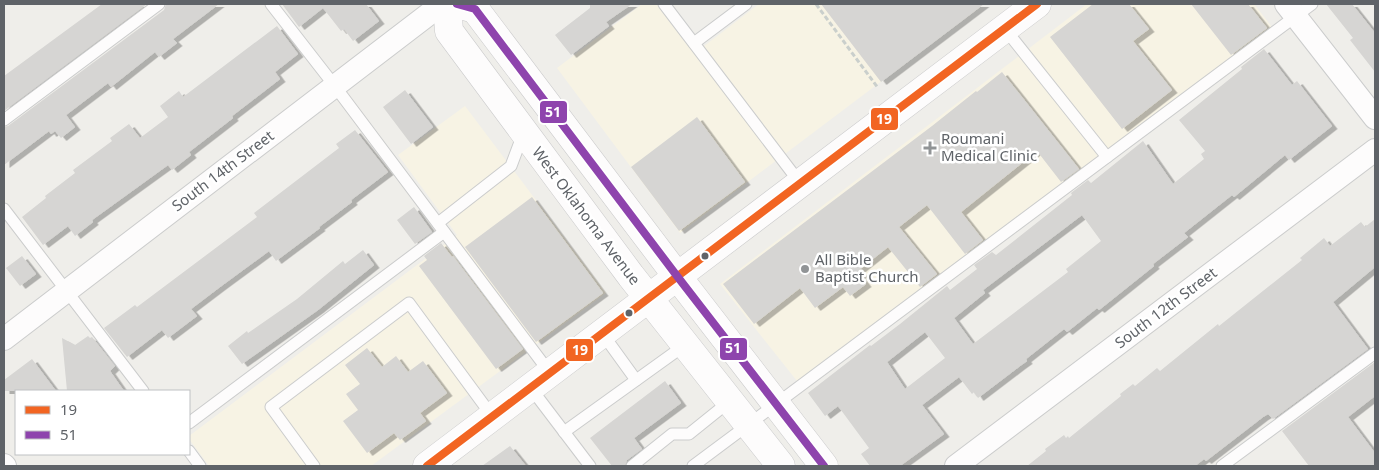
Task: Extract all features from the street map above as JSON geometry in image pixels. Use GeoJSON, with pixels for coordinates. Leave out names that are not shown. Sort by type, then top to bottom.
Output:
{"type":"FeatureCollection","features":[{"type":"Feature","properties":{"kind":"main road","name":"West Oklahoma Avenue"},"geometry":{"type":"LineString","coordinates":[[447,4],[449,30],[648,298],[781,466]]}},
{"type":"Feature","properties":{"kind":"main road"},"geometry":{"type":"LineString","coordinates":[[457,4],[476,10],[677,276],[824,466]]}},
{"type":"Feature","properties":{"kind":"main road"},"geometry":{"type":"LineString","coordinates":[[426,466],[1038,4]]}},
{"type":"Feature","properties":{"kind":"street","name":"South 14th Street"},"geometry":{"type":"LineString","coordinates":[[4,339],[442,4]]}},
{"type":"Feature","properties":{"kind":"street"},"geometry":{"type":"LineString","coordinates":[[1298,8],[1375,118]]}},
{"type":"Feature","properties":{"kind":"street","name":"South 12th Street"},"geometry":{"type":"LineString","coordinates":[[956,466],[1375,150]]}},
{"type":"Feature","properties":{"kind":"lane"},"geometry":{"type":"LineString","coordinates":[[4,120],[159,4]]}},
{"type":"Feature","properties":{"kind":"lane"},"geometry":{"type":"LineString","coordinates":[[270,4],[441,228],[540,380],[564,432],[590,466]]}},
{"type":"Feature","properties":{"kind":"lane"},"geometry":{"type":"LineString","coordinates":[[664,4],[800,183]]}},
{"type":"Feature","properties":{"kind":"lane"},"geometry":{"type":"LineString","coordinates":[[694,43],[746,4]]}},
{"type":"Feature","properties":{"kind":"lane"},"geometry":{"type":"LineString","coordinates":[[693,466],[1107,157],[1298,8]]}},
{"type":"Feature","properties":{"kind":"lane"},"geometry":{"type":"LineString","coordinates":[[1005,29],[1107,157]]}},
{"type":"Feature","properties":{"kind":"lane"},"geometry":{"type":"LineString","coordinates":[[190,422],[441,228],[511,166],[524,133]]}},
{"type":"Feature","properties":{"kind":"lane"},"geometry":{"type":"LineString","coordinates":[[4,209],[142,390]]}},
{"type":"Feature","properties":{"kind":"lane"},"geometry":{"type":"LineString","coordinates":[[314,466],[271,407],[409,304],[492,416]]}},
{"type":"Feature","properties":{"kind":"lane"},"geometry":{"type":"LineString","coordinates":[[602,333],[636,380]]}},
{"type":"Feature","properties":{"kind":"lane"},"geometry":{"type":"LineString","coordinates":[[564,432],[685,345]]}},
{"type":"Feature","properties":{"kind":"lane"},"geometry":{"type":"LineString","coordinates":[[1222,466],[1375,353]]}},
{"type":"Feature","properties":{"kind":"lane"},"geometry":{"type":"LineString","coordinates":[[632,466],[672,434],[689,434],[730,401]]}},
{"type":"Feature","properties":{"kind":"lane"},"geometry":{"type":"LineString","coordinates":[[190,452],[200,466]]}},
{"type":"Feature","properties":{"kind":"path"},"geometry":{"type":"LineString","coordinates":[[816,4],[878,88]]}},
{"type":"Feature","properties":{"kind":"shaded area"},"geometry":{"type":"Polygon","coordinates":[[[642,4],[658,4],[695,53],[759,4],[984,4],[680,233],[557,68],[642,4]]]}},
{"type":"Feature","properties":{"kind":"shaded area"},"geometry":{"type":"Polygon","coordinates":[[[1087,4],[1254,4],[1272,27],[797,381],[720,284],[1087,4]]]}},
{"type":"Feature","properties":{"kind":"shaded area"},"geometry":{"type":"Polygon","coordinates":[[[465,106],[606,293],[371,466],[209,466],[190,440],[190,435],[457,235],[398,155],[465,106]]]}},
{"type":"Feature","properties":{"kind":"building"},"geometry":{"type":"Polygon","coordinates":[[[102,4],[147,4],[4,111],[4,76],[102,4]]]}},
{"type":"Feature","properties":{"kind":"building"},"geometry":{"type":"Polygon","coordinates":[[[166,4],[219,4],[173,39],[177,43],[159,57],[155,52],[111,87],[108,83],[66,115],[75,127],[61,138],[55,131],[51,134],[49,131],[4,165],[4,127],[8,126],[164,10],[166,4]]]}},
{"type":"Feature","properties":{"kind":"building"},"geometry":{"type":"Polygon","coordinates":[[[282,4],[366,4],[379,21],[353,41],[344,29],[341,31],[323,8],[299,27],[282,4]]]}},
{"type":"Feature","properties":{"kind":"building"},"geometry":{"type":"Polygon","coordinates":[[[590,4],[632,4],[606,22],[609,26],[571,55],[555,35],[590,8],[590,4]]]}},
{"type":"Feature","properties":{"kind":"building"},"geometry":{"type":"Polygon","coordinates":[[[821,4],[984,4],[881,82],[821,4]]]}},
{"type":"Feature","properties":{"kind":"building"},"geometry":{"type":"Polygon","coordinates":[[[1093,4],[1129,4],[1149,29],[1133,41],[1172,90],[1122,129],[1050,37],[1093,4]]]}},
{"type":"Feature","properties":{"kind":"building"},"geometry":{"type":"Polygon","coordinates":[[[1191,4],[1248,4],[1267,28],[1231,55],[1191,4]]]}},
{"type":"Feature","properties":{"kind":"building"},"geometry":{"type":"Polygon","coordinates":[[[1326,4],[1352,4],[1375,33],[1375,72],[1350,40],[1353,38],[1326,4]]]}},
{"type":"Feature","properties":{"kind":"building"},"geometry":{"type":"Polygon","coordinates":[[[277,26],[298,54],[275,72],[280,79],[189,152],[191,155],[172,170],[168,165],[92,220],[93,222],[75,236],[68,226],[43,245],[22,217],[75,173],[73,170],[112,141],[110,138],[129,124],[140,138],[168,117],[160,106],[179,91],[183,97],[277,26]]]}},
{"type":"Feature","properties":{"kind":"building"},"geometry":{"type":"Polygon","coordinates":[[[1264,49],[1292,85],[1297,81],[1332,126],[1289,160],[1285,155],[1234,197],[1232,195],[1184,233],[1188,237],[1099,310],[1097,308],[1067,332],[1064,329],[1026,359],[1027,361],[978,398],[974,392],[972,394],[959,377],[922,405],[944,434],[900,466],[870,466],[861,454],[869,448],[838,406],[825,416],[808,393],[947,286],[950,290],[977,269],[974,265],[992,252],[996,255],[1072,195],[1071,193],[1088,180],[1091,183],[1143,141],[1173,184],[1204,159],[1201,154],[1205,151],[1179,120],[1242,69],[1241,67],[1264,49]],[[1082,215],[983,290],[985,293],[954,318],[973,344],[1068,272],[1066,269],[1101,241],[1082,215]],[[925,332],[887,362],[905,389],[945,358],[925,332]]]}},
{"type":"Feature","properties":{"kind":"building"},"geometry":{"type":"Polygon","coordinates":[[[1002,72],[1079,169],[1061,182],[1037,151],[961,212],[983,240],[965,254],[927,205],[899,227],[937,274],[920,287],[888,247],[859,270],[862,274],[860,276],[866,284],[850,296],[843,287],[815,308],[800,288],[754,324],[723,284],[1002,72]]]}},
{"type":"Feature","properties":{"kind":"building"},"geometry":{"type":"Polygon","coordinates":[[[405,90],[433,127],[411,144],[383,107],[405,90]]]}},
{"type":"Feature","properties":{"kind":"building"},"geometry":{"type":"Polygon","coordinates":[[[697,117],[745,182],[679,231],[631,167],[697,117]]]}},
{"type":"Feature","properties":{"kind":"building"},"geometry":{"type":"Polygon","coordinates":[[[355,130],[388,172],[351,200],[352,202],[320,228],[276,261],[269,251],[220,287],[191,309],[197,316],[168,338],[162,330],[127,357],[104,328],[135,305],[137,307],[257,217],[254,213],[339,148],[336,144],[355,130]]]}},
{"type":"Feature","properties":{"kind":"building"},"geometry":{"type":"Polygon","coordinates":[[[532,197],[603,293],[536,342],[465,247],[532,197]]]}},
{"type":"Feature","properties":{"kind":"building"},"geometry":{"type":"Polygon","coordinates":[[[414,207],[432,232],[415,244],[397,220],[414,207]]]}},
{"type":"Feature","properties":{"kind":"building"},"geometry":{"type":"Polygon","coordinates":[[[1375,219],[1375,267],[1333,302],[1368,349],[1273,419],[1268,414],[1263,417],[1206,461],[1204,459],[1195,466],[1027,466],[1064,435],[1066,438],[1068,436],[1069,438],[1133,384],[1135,386],[1157,368],[1160,371],[1218,324],[1219,326],[1302,260],[1300,258],[1324,238],[1330,246],[1361,222],[1365,227],[1375,219]]]}},
{"type":"Feature","properties":{"kind":"building"},"geometry":{"type":"Polygon","coordinates":[[[441,243],[453,256],[523,349],[496,369],[419,266],[427,260],[424,256],[441,243]]]}},
{"type":"Feature","properties":{"kind":"building"},"geometry":{"type":"Polygon","coordinates":[[[363,250],[374,265],[318,310],[242,364],[228,346],[247,331],[248,333],[297,299],[343,261],[345,264],[363,250]]]}},
{"type":"Feature","properties":{"kind":"building"},"geometry":{"type":"Polygon","coordinates":[[[22,256],[36,274],[20,286],[6,268],[22,256]]]}},
{"type":"Feature","properties":{"kind":"building"},"geometry":{"type":"Polygon","coordinates":[[[88,336],[92,337],[115,366],[110,371],[123,390],[67,390],[62,338],[75,345],[88,336]]]}},
{"type":"Feature","properties":{"kind":"building"},"geometry":{"type":"Polygon","coordinates":[[[367,348],[382,367],[396,356],[408,372],[423,361],[447,393],[420,413],[426,421],[400,440],[394,433],[367,453],[343,421],[358,410],[346,394],[360,384],[345,365],[367,348]]]}},
{"type":"Feature","properties":{"kind":"building"},"geometry":{"type":"Polygon","coordinates":[[[32,359],[55,390],[4,391],[4,380],[32,359]]]}},
{"type":"Feature","properties":{"kind":"building"},"geometry":{"type":"Polygon","coordinates":[[[1375,362],[1375,396],[1348,417],[1375,453],[1375,466],[1309,466],[1282,431],[1375,362]]]}},
{"type":"Feature","properties":{"kind":"building"},"geometry":{"type":"Polygon","coordinates":[[[665,381],[681,403],[634,438],[642,449],[627,460],[625,466],[612,466],[590,438],[665,381]]]}},
{"type":"Feature","properties":{"kind":"building"},"geometry":{"type":"Polygon","coordinates":[[[510,446],[526,466],[482,466],[510,446]]]}},
{"type":"Feature","properties":{"kind":"transit line","name":"51"},"geometry":{"type":"LineString","coordinates":[[457,4],[475,9],[677,276],[824,466]]}},
{"type":"Feature","properties":{"kind":"transit line","name":"19"},"geometry":{"type":"LineString","coordinates":[[427,466],[1037,4]]}},
{"type":"Feature","properties":{"kind":"place","name":"Roumani Medical Clinic"},"geometry":{"type":"Point","coordinates":[930,148]}},
{"type":"Feature","properties":{"kind":"place","name":"All Bible Baptist Church"},"geometry":{"type":"Point","coordinates":[805,269]}}]}
